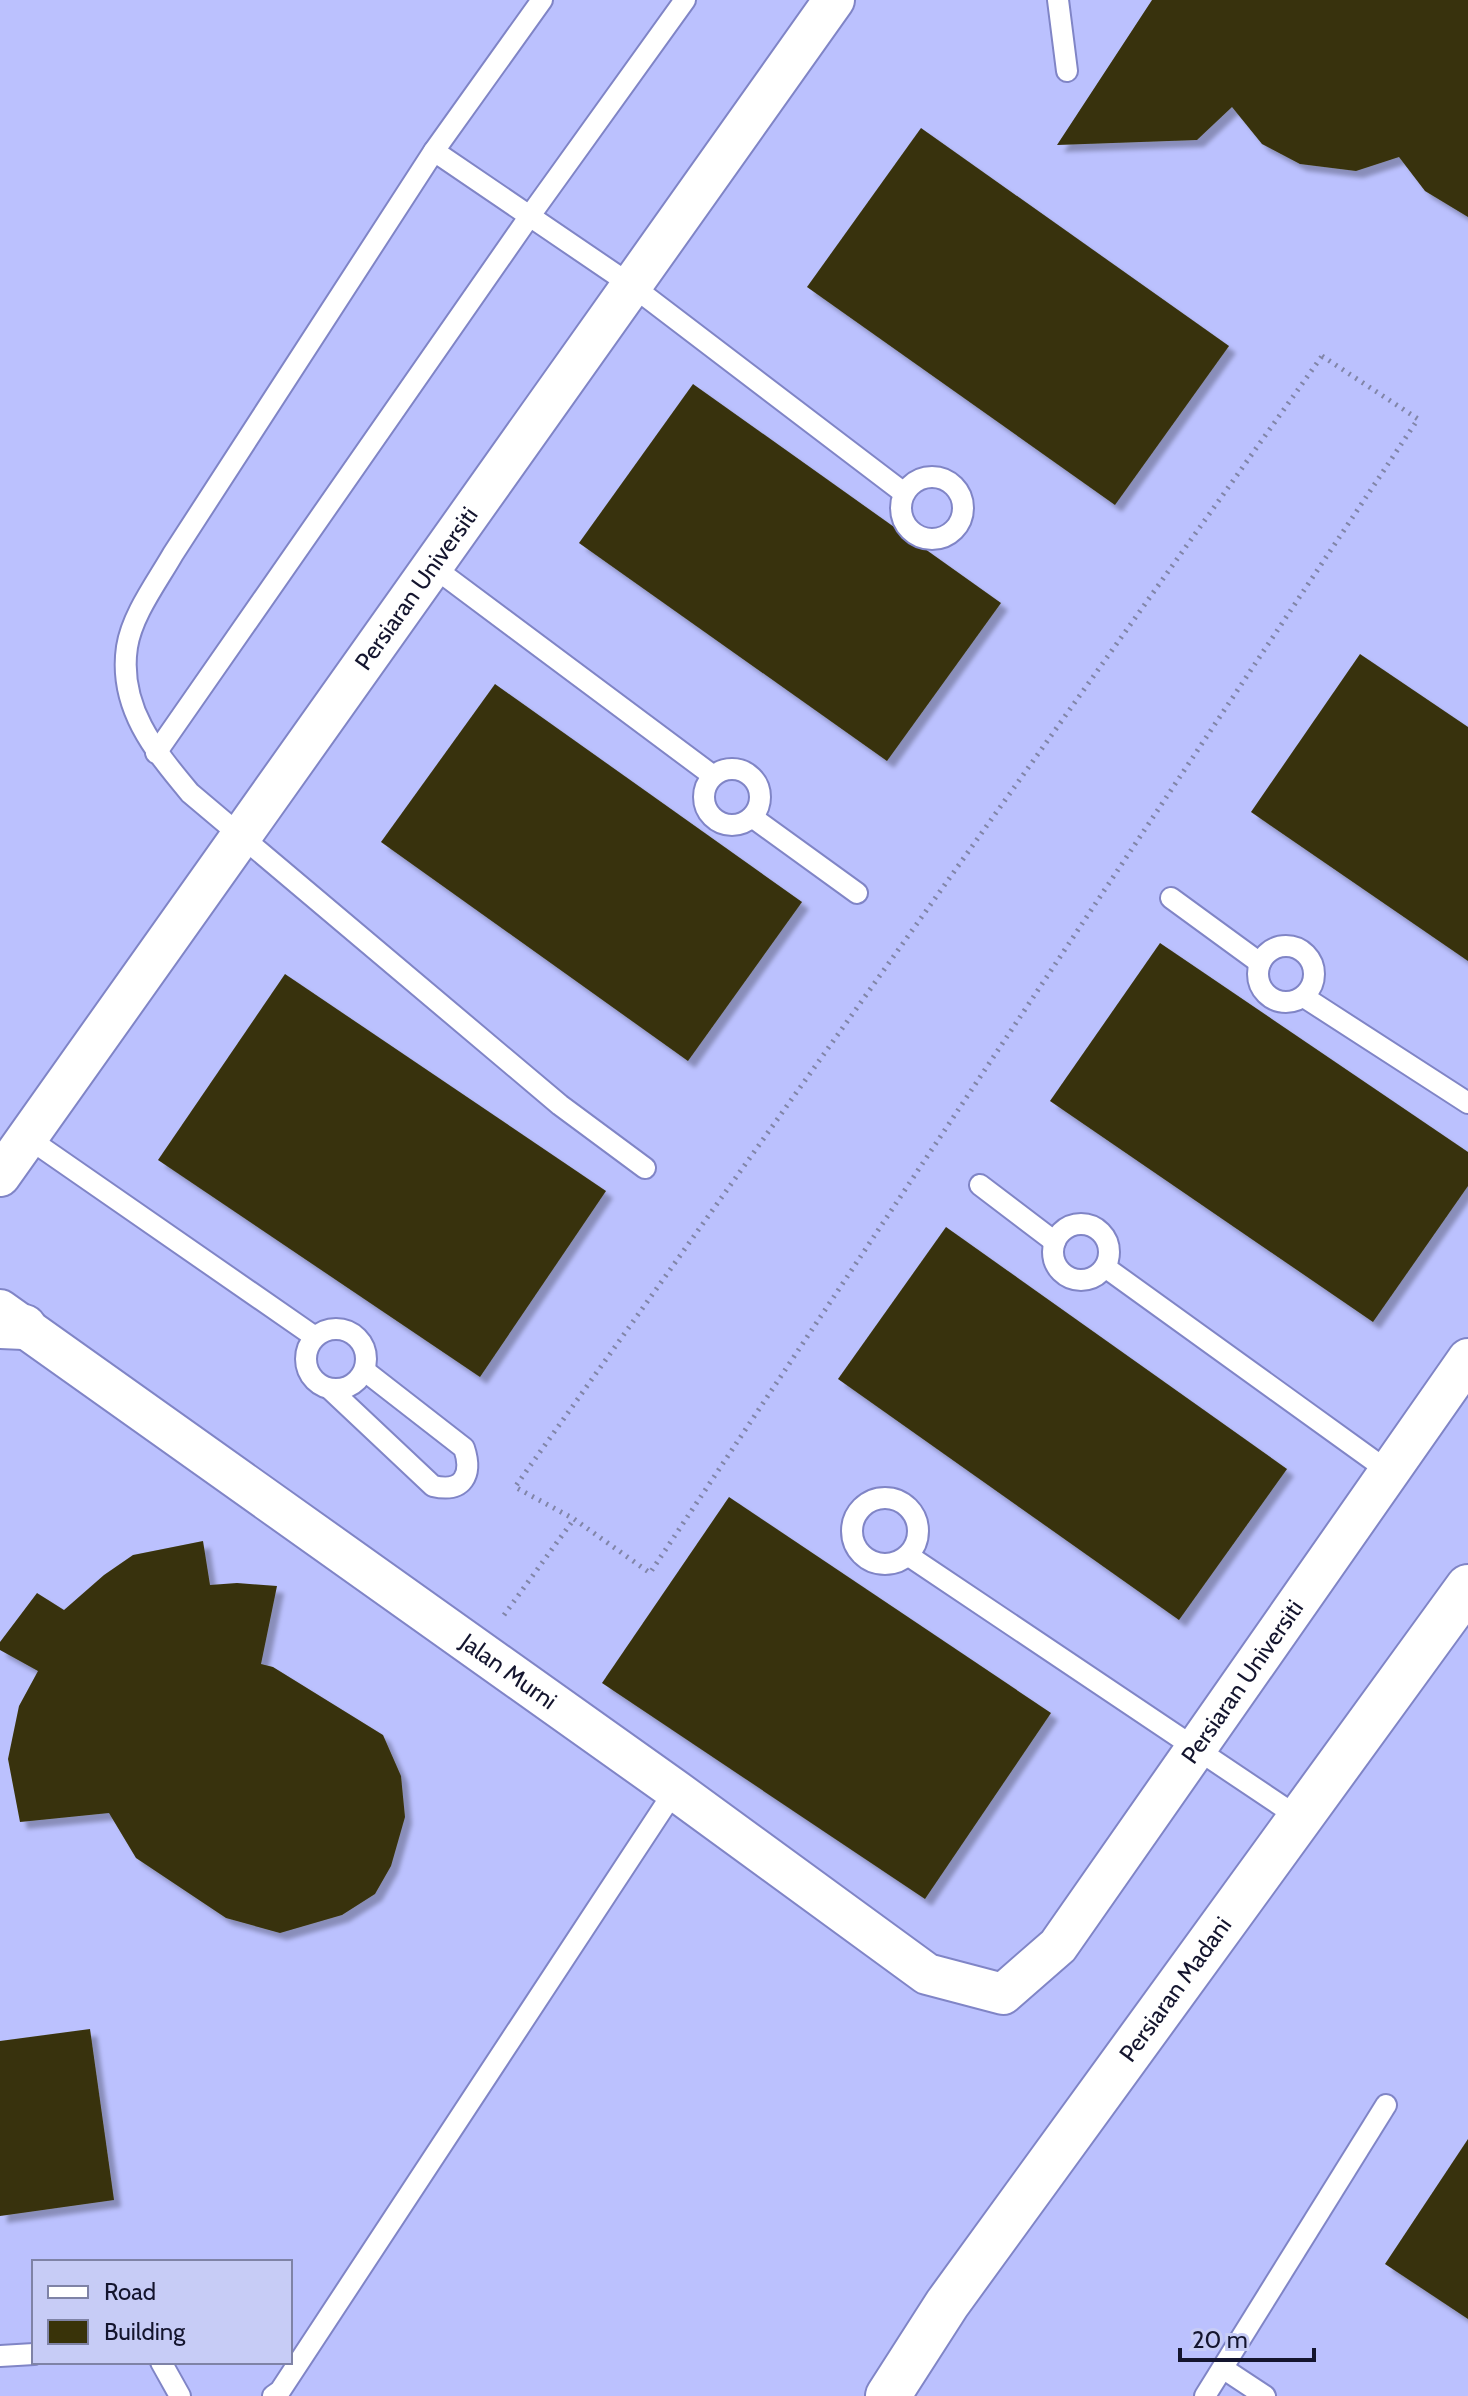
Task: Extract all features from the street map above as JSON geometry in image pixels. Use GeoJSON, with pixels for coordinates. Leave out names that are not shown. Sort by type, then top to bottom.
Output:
{"type":"FeatureCollection","features":[{"type":"Feature","properties":{"kind":"street","name":"Persiaran Universiti"},"geometry":{"type":"LineString","coordinates":[[0,1176],[834,0]]}},
{"type":"Feature","properties":{"kind":"street","name":"Jalan Murni"},"geometry":{"type":"LineString","coordinates":[[8,1321],[478,1650],[927,1974],[1003,1994]]}},
{"type":"Feature","properties":{"kind":"street","name":"Persiaran Universiti"},"geometry":{"type":"LineString","coordinates":[[1003,1994],[1058,1946],[1468,1359]]}},
{"type":"Feature","properties":{"kind":"street","name":"Persiaran Madani"},"geometry":{"type":"LineString","coordinates":[[888,2396],[947,2304],[1468,1587]]}},
{"type":"Feature","properties":{"kind":"lane"},"geometry":{"type":"LineString","coordinates":[[542,0],[434,151],[173,554],[142,608],[127,645],[126,681],[137,722],[156,753],[190,793],[560,1105],[645,1168]]}},
{"type":"Feature","properties":{"kind":"lane"},"geometry":{"type":"LineString","coordinates":[[156,753],[529,217],[685,0]]}},
{"type":"Feature","properties":{"kind":"lane"},"geometry":{"type":"LineString","coordinates":[[1058,0],[1067,71]]}},
{"type":"Feature","properties":{"kind":"lane"},"geometry":{"type":"LineString","coordinates":[[434,151],[631,285],[904,493]]}},
{"type":"Feature","properties":{"kind":"lane"},"geometry":{"type":"LineString","coordinates":[[432,566],[712,775]]}},
{"type":"Feature","properties":{"kind":"lane"},"geometry":{"type":"LineString","coordinates":[[736,768],[748,773],[757,782],[761,794],[759,806],[752,817],[728,825],[707,812],[703,799],[712,775],[723,769],[736,768]]}},
{"type":"Feature","properties":{"kind":"lane"},"geometry":{"type":"LineString","coordinates":[[752,817],[857,893]]}},
{"type":"Feature","properties":{"kind":"lane"},"geometry":{"type":"LineString","coordinates":[[1171,898],[1260,963]]}},
{"type":"Feature","properties":{"kind":"lane"},"geometry":{"type":"LineString","coordinates":[[1292,946],[1304,952],[1312,962],[1315,975],[1312,987],[1304,997],[1292,1002],[1280,1002],[1269,997],[1260,987],[1257,975],[1260,963],[1268,953],[1292,946]]}},
{"type":"Feature","properties":{"kind":"lane"},"geometry":{"type":"LineString","coordinates":[[1304,997],[1468,1103]]}},
{"type":"Feature","properties":{"kind":"lane"},"geometry":{"type":"LineString","coordinates":[[28,1138],[315,1337]]}},
{"type":"Feature","properties":{"kind":"lane"},"geometry":{"type":"LineString","coordinates":[[980,1185],[1055,1242]]}},
{"type":"Feature","properties":{"kind":"lane"},"geometry":{"type":"LineString","coordinates":[[1082,1224],[1094,1227],[1103,1234],[1108,1244],[1109,1256],[1105,1267],[1095,1276],[1082,1280],[1069,1278],[1058,1268],[1053,1256],[1055,1242],[1061,1232],[1071,1226],[1082,1224]]}},
{"type":"Feature","properties":{"kind":"lane"},"geometry":{"type":"LineString","coordinates":[[1105,1267],[1388,1471]]}},
{"type":"Feature","properties":{"kind":"lane"},"geometry":{"type":"LineString","coordinates":[[331,1390],[344,1389],[357,1382],[365,1371],[367,1357],[363,1344],[354,1334],[341,1329],[327,1330],[315,1337],[307,1347],[305,1361],[309,1375],[331,1390],[433,1486],[448,1490],[461,1484],[468,1472],[464,1448],[365,1371]]}},
{"type":"Feature","properties":{"kind":"lane"},"geometry":{"type":"LineString","coordinates":[[909,1556],[1301,1819]]}},
{"type":"Feature","properties":{"kind":"lane"},"geometry":{"type":"LineString","coordinates":[[273,2396],[280,2391],[675,1790]]}},
{"type":"Feature","properties":{"kind":"lane"},"geometry":{"type":"LineString","coordinates":[[1205,2396],[1386,2105]]}},
{"type":"Feature","properties":{"kind":"lane"},"geometry":{"type":"LineString","coordinates":[[0,2356],[32,2354]]}},
{"type":"Feature","properties":{"kind":"lane"},"geometry":{"type":"LineString","coordinates":[[162,2364],[180,2396]]}},
{"type":"Feature","properties":{"kind":"lane"},"geometry":{"type":"LineString","coordinates":[[1224,2369],[1265,2396]]}},
{"type":"Feature","properties":{"kind":"path"},"geometry":{"type":"LineString","coordinates":[[1322,356],[1418,419],[650,1573],[574,1519],[515,1487],[1322,356]]}},
{"type":"Feature","properties":{"kind":"path"},"geometry":{"type":"LineString","coordinates":[[478,1650],[574,1519]]}},
{"type":"Feature","properties":{"kind":"shaded area"},"geometry":{"type":"Polygon","coordinates":[[[0,0],[1468,0],[1468,2396],[0,2396],[0,0]]]}},
{"type":"Feature","properties":{"kind":"building"},"geometry":{"type":"Polygon","coordinates":[[[1152,0],[1468,0],[1468,217],[1425,191],[1399,157],[1356,171],[1300,164],[1262,144],[1232,107],[1197,140],[1057,145],[1152,0]]]}},
{"type":"Feature","properties":{"kind":"building"},"geometry":{"type":"Polygon","coordinates":[[[921,128],[1229,346],[1115,505],[807,287],[921,128]]]}},
{"type":"Feature","properties":{"kind":"building"},"geometry":{"type":"Polygon","coordinates":[[[693,384],[1001,603],[887,761],[579,543],[693,384]]]}},
{"type":"Feature","properties":{"kind":"building"},"geometry":{"type":"Polygon","coordinates":[[[1360,654],[1468,727],[1468,961],[1251,812],[1360,654]]]}},
{"type":"Feature","properties":{"kind":"building"},"geometry":{"type":"Polygon","coordinates":[[[495,684],[802,902],[688,1061],[381,842],[495,684]]]}},
{"type":"Feature","properties":{"kind":"building"},"geometry":{"type":"Polygon","coordinates":[[[1160,943],[1468,1152],[1468,1186],[1373,1322],[1050,1101],[1160,943]]]}},
{"type":"Feature","properties":{"kind":"building"},"geometry":{"type":"Polygon","coordinates":[[[285,974],[606,1191],[480,1377],[158,1160],[285,974]]]}},
{"type":"Feature","properties":{"kind":"building"},"geometry":{"type":"Polygon","coordinates":[[[946,1227],[1287,1469],[1179,1620],[838,1379],[946,1227]]]}},
{"type":"Feature","properties":{"kind":"building"},"geometry":{"type":"Polygon","coordinates":[[[729,1497],[1051,1713],[925,1899],[602,1683],[729,1497]]]}},
{"type":"Feature","properties":{"kind":"building"},"geometry":{"type":"Polygon","coordinates":[[[203,1541],[210,1585],[237,1583],[277,1586],[261,1664],[273,1667],[383,1735],[401,1776],[405,1817],[391,1866],[375,1894],[342,1915],[280,1933],[226,1918],[136,1858],[109,1813],[20,1822],[8,1759],[19,1706],[38,1671],[0,1650],[0,1642],[37,1593],[64,1610],[104,1575],[133,1555],[203,1541]]]}},
{"type":"Feature","properties":{"kind":"building"},"geometry":{"type":"Polygon","coordinates":[[[90,2029],[114,2200],[0,2216],[0,2041],[90,2029]]]}},
{"type":"Feature","properties":{"kind":"building"},"geometry":{"type":"Polygon","coordinates":[[[1468,2139],[1468,2319],[1385,2264],[1468,2139]]]}}]}
